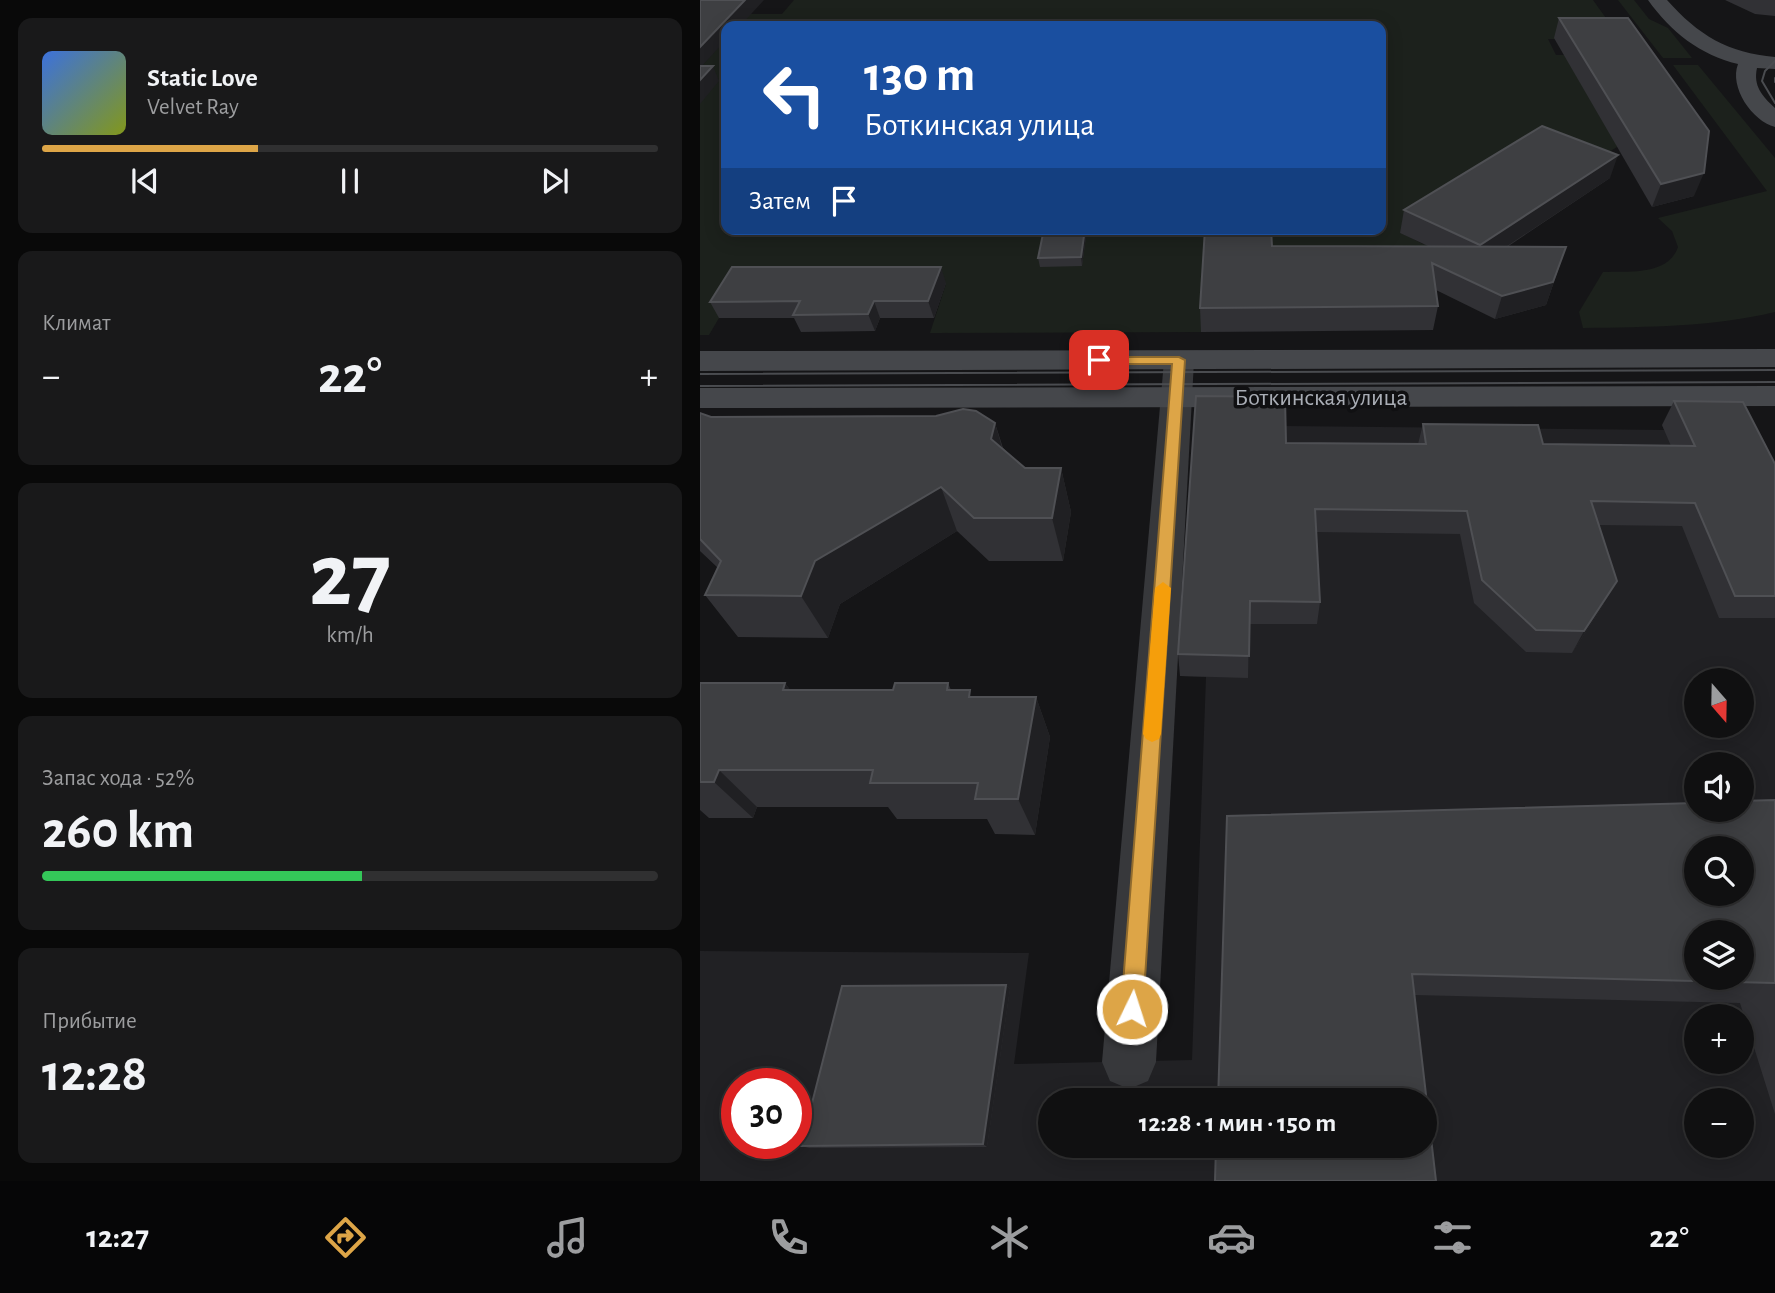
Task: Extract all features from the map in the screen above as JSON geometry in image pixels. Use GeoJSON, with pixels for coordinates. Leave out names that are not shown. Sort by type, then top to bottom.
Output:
{"type":"FeatureCollection","features":[{"type":"Feature","properties":{"kind":"main road"},"geometry":{"type":"LineString","coordinates":[[1657,0],[1695,39],[1715,52],[1749,62],[1775,63]]}},
{"type":"Feature","properties":{"kind":"main road"},"geometry":{"type":"LineString","coordinates":[[1676,0],[1714,38],[1775,77]]}},
{"type":"Feature","properties":{"kind":"main road"},"geometry":{"type":"LineString","coordinates":[[1775,50],[1749,62],[1743,78],[1745,87],[1775,120]]}},
{"type":"Feature","properties":{"kind":"main road","name":"Боткинская улица"},"geometry":{"type":"LineString","coordinates":[[700,398],[1765,358]]}},
{"type":"Feature","properties":{"kind":"main road","name":"Боткинская улица"},"geometry":{"type":"LineString","coordinates":[[700,361],[1178,379],[1775,396]]}},
{"type":"Feature","properties":{"kind":"street"},"geometry":{"type":"LineString","coordinates":[[1129,1062],[1178,379]]}},
{"type":"Feature","properties":{"kind":"shaded area"},"geometry":{"type":"Polygon","coordinates":[[[794,0],[1593,0],[1621,39],[1548,39],[1556,55],[1602,55],[1617,147],[1584,167],[1401,233],[1423,244],[1442,231],[1423,269],[1207,269],[1201,332],[930,333],[946,284],[719,318],[709,335],[700,335],[700,68],[721,45],[721,235],[1386,235],[1386,21],[743,21],[749,14],[782,14],[794,0]]]}},
{"type":"Feature","properties":{"kind":"shaded area"},"geometry":{"type":"Polygon","coordinates":[[[1618,0],[1634,0],[1649,19],[1668,28],[1692,58],[1663,58],[1618,0]]]}},
{"type":"Feature","properties":{"kind":"shaded area"},"geometry":{"type":"Polygon","coordinates":[[[1673,65],[1698,65],[1775,158],[1775,312],[1704,323],[1583,328],[1579,312],[1603,272],[1646,270],[1666,263],[1673,256],[1678,247],[1672,231],[1658,218],[1767,191],[1673,65]]]}},
{"type":"Feature","properties":{"kind":"shaded area"},"geometry":{"type":"Polygon","coordinates":[[[1662,425],[1775,518],[1775,1181],[700,1181],[700,951],[1029,953],[1014,1064],[1192,1060],[1206,677],[1180,676],[1183,644],[1285,426],[1664,430],[1662,425]]]}},
{"type":"Feature","properties":{"kind":"building"},"geometry":{"type":"Polygon","coordinates":[[[700,0],[745,0],[725,21],[721,21],[721,25],[700,47],[700,0]]]}},
{"type":"Feature","properties":{"kind":"building"},"geometry":{"type":"Polygon","coordinates":[[[1559,18],[1628,18],[1709,131],[1704,173],[1661,184],[1559,18]]]}},
{"type":"Feature","properties":{"kind":"building"},"geometry":{"type":"Polygon","coordinates":[[[700,66],[713,66],[700,80],[700,66]]]}},
{"type":"Feature","properties":{"kind":"building"},"geometry":{"type":"Polygon","coordinates":[[[1542,126],[1618,155],[1480,245],[1404,210],[1542,126]]]}},
{"type":"Feature","properties":{"kind":"building"},"geometry":{"type":"Polygon","coordinates":[[[1043,235],[1084,235],[1081,257],[1038,258],[1043,235]]]}},
{"type":"Feature","properties":{"kind":"building"},"geometry":{"type":"Polygon","coordinates":[[[1205,235],[1271,235],[1272,246],[1566,247],[1553,282],[1502,296],[1432,263],[1438,306],[1200,308],[1205,235]]]}},
{"type":"Feature","properties":{"kind":"building"},"geometry":{"type":"Polygon","coordinates":[[[732,267],[941,267],[928,301],[874,301],[868,314],[793,315],[800,301],[710,302],[732,267]]]}},
{"type":"Feature","properties":{"kind":"building"},"geometry":{"type":"Polygon","coordinates":[[[1196,396],[1285,397],[1286,443],[1426,444],[1423,424],[1538,425],[1543,444],[1695,446],[1674,401],[1743,402],[1775,464],[1775,596],[1735,596],[1695,503],[1591,501],[1617,581],[1584,631],[1536,630],[1482,580],[1467,511],[1315,509],[1320,602],[1250,601],[1249,656],[1178,654],[1196,396]]]}},
{"type":"Feature","properties":{"kind":"building"},"geometry":{"type":"Polygon","coordinates":[[[963,409],[976,411],[995,423],[991,439],[1025,468],[1061,468],[1052,518],[974,518],[941,487],[815,561],[801,596],[705,595],[721,561],[700,539],[700,413],[711,417],[936,416],[963,409]]]}},
{"type":"Feature","properties":{"kind":"building"},"geometry":{"type":"Polygon","coordinates":[[[700,683],[785,683],[783,690],[893,690],[895,683],[948,683],[947,690],[970,690],[969,697],[1036,697],[1018,799],[975,799],[978,783],[870,783],[873,770],[719,770],[714,782],[700,782],[700,683]]]}},
{"type":"Feature","properties":{"kind":"building"},"geometry":{"type":"Polygon","coordinates":[[[1775,800],[1775,983],[1754,982],[1754,920],[1684,920],[1684,981],[1412,974],[1425,1088],[1218,1088],[1227,816],[1684,803],[1684,822],[1754,822],[1754,801],[1775,800]]]}},
{"type":"Feature","properties":{"kind":"building"},"geometry":{"type":"Polygon","coordinates":[[[1006,985],[983,1144],[812,1146],[812,1103],[842,986],[1006,985]]]}},
{"type":"Feature","properties":{"kind":"building"},"geometry":{"type":"Polygon","coordinates":[[[1216,1158],[1433,1158],[1436,1181],[1215,1181],[1216,1158]]]}},
{"type":"Feature","properties":{"kind":"tram line"},"geometry":{"type":"LineString","coordinates":[[1775,61],[1765,71],[1762,81],[1775,103]]}},
{"type":"Feature","properties":{"kind":"tram line"},"geometry":{"type":"LineString","coordinates":[[700,374],[1775,370]]}},
{"type":"Feature","properties":{"kind":"tram line"},"geometry":{"type":"LineString","coordinates":[[700,386],[1775,382]]}},
{"type":"Feature","properties":{"kind":"slow traffic"},"geometry":{"type":"LineString","coordinates":[[1152,734],[1163,588]]}},
{"type":"Feature","properties":{"kind":"route"},"geometry":{"type":"LineString","coordinates":[[1099,360],[1179,360],[1132,1009]]}}]}
